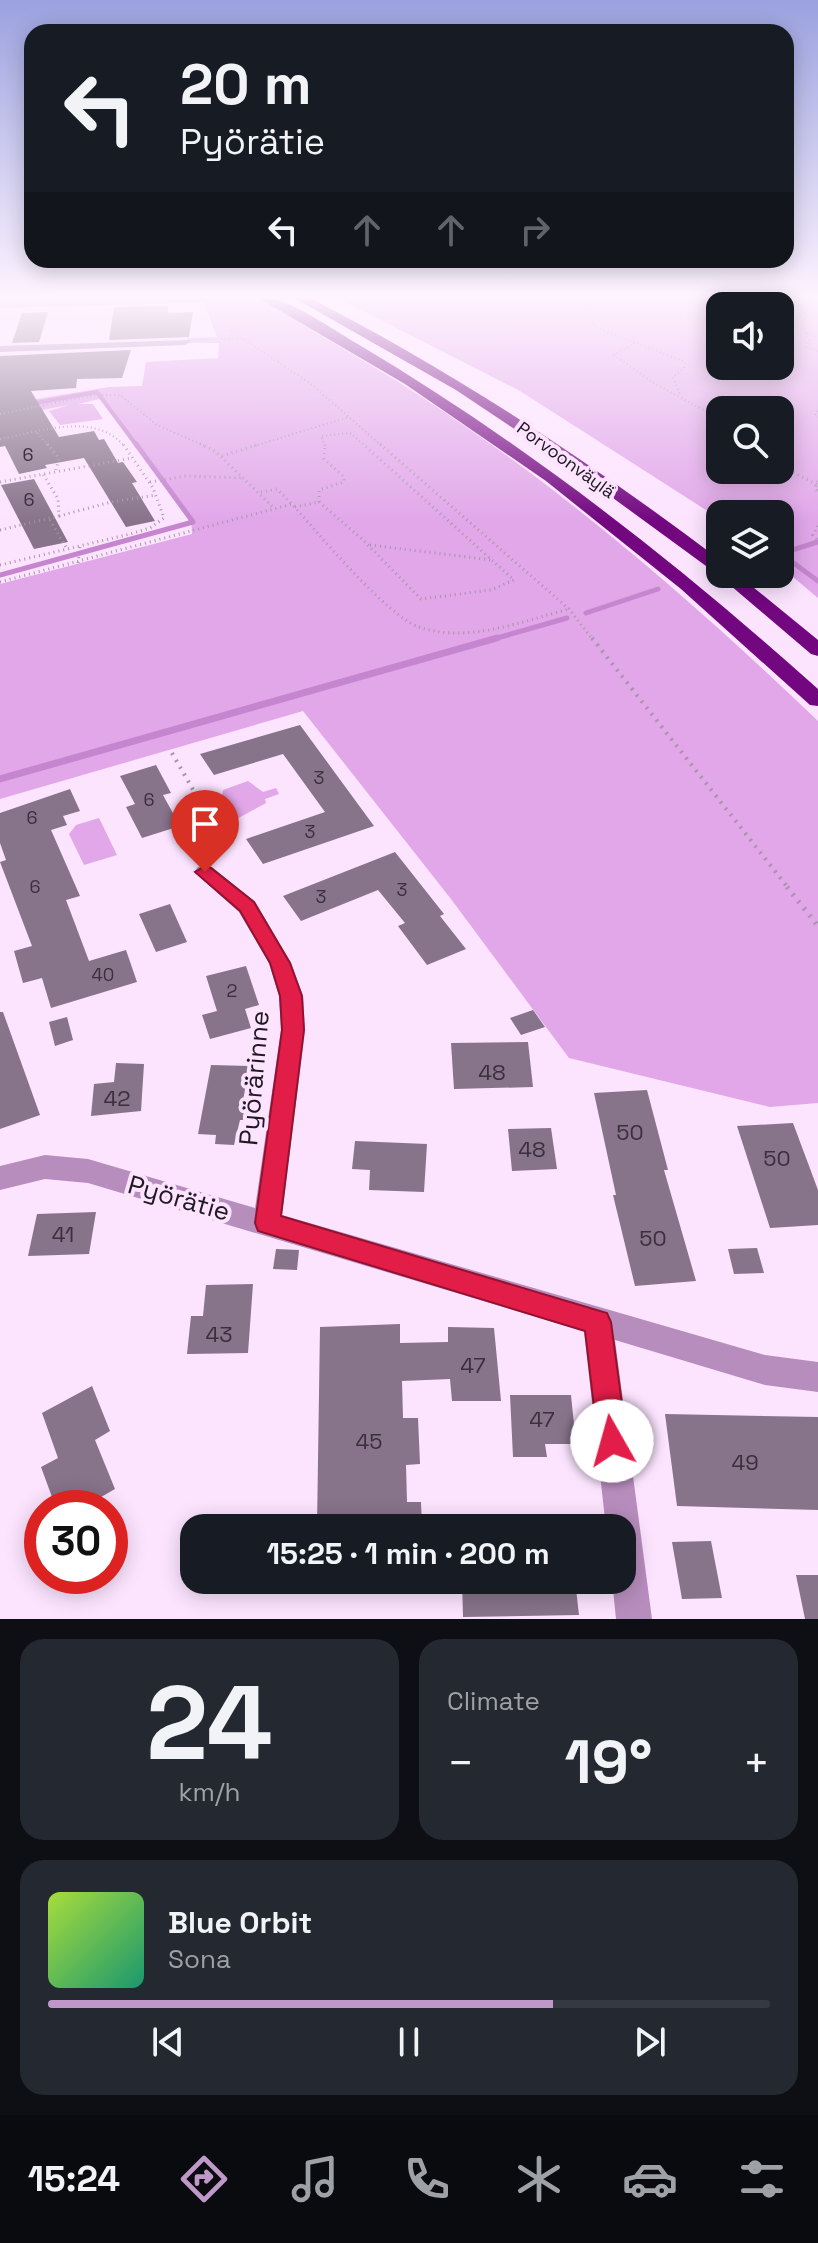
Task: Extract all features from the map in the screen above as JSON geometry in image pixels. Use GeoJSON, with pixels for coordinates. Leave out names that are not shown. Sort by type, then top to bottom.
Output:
{"type":"FeatureCollection","features":[{"type":"Feature","properties":{"kind":"highway","name":"Porvoonväylä"},"geometry":{"type":"LineString","coordinates":[[393,371],[436,395],[564,485],[708,600],[818,700]]}},
{"type":"Feature","properties":{"kind":"highway","name":"Porvoonväylä"},"geometry":{"type":"LineString","coordinates":[[433,371],[509,416],[598,477],[706,558]]}},
{"type":"Feature","properties":{"kind":"highway"},"geometry":{"type":"LineString","coordinates":[[743,588],[818,650]]}},
{"type":"Feature","properties":{"kind":"street","name":"Pyörärinne"},"geometry":{"type":"LineString","coordinates":[[205,872],[247,907],[280,963],[291,996],[293,1030],[267,1223]]}},
{"type":"Feature","properties":{"kind":"street","name":"Pyörätie"},"geometry":{"type":"LineString","coordinates":[[0,1178],[45,1167],[88,1171],[765,1370],[818,1377]]}},
{"type":"Feature","properties":{"kind":"street"},"geometry":{"type":"LineString","coordinates":[[598,1322],[634,1619]]}},
{"type":"Feature","properties":{"kind":"path"},"geometry":{"type":"LineString","coordinates":[[291,371],[569,609],[818,926]]}},
{"type":"Feature","properties":{"kind":"path"},"geometry":{"type":"LineString","coordinates":[[635,371],[706,411]]}},
{"type":"Feature","properties":{"kind":"path"},"geometry":{"type":"LineString","coordinates":[[680,395],[673,377],[681,371]]}},
{"type":"Feature","properties":{"kind":"path"},"geometry":{"type":"LineString","coordinates":[[0,414],[106,393],[120,395],[157,425],[203,444],[222,456],[274,508]]}},
{"type":"Feature","properties":{"kind":"path"},"geometry":{"type":"LineString","coordinates":[[818,411],[815,415],[818,417]]}},
{"type":"Feature","properties":{"kind":"path"},"geometry":{"type":"LineString","coordinates":[[222,456],[349,417]]}},
{"type":"Feature","properties":{"kind":"path"},"geometry":{"type":"LineString","coordinates":[[0,439],[36,432],[101,429],[117,438],[150,482],[162,506],[164,518],[140,531],[0,565]]}},
{"type":"Feature","properties":{"kind":"path"},"geometry":{"type":"LineString","coordinates":[[36,432],[59,458],[59,466],[54,472]]}},
{"type":"Feature","properties":{"kind":"path"},"geometry":{"type":"LineString","coordinates":[[350,433],[513,579],[510,584],[491,590],[421,599],[319,502],[319,490],[344,482],[344,477],[324,459],[325,442],[321,436],[350,433]]}},
{"type":"Feature","properties":{"kind":"path"},"geometry":{"type":"LineString","coordinates":[[0,482],[132,458]]}},
{"type":"Feature","properties":{"kind":"path"},"geometry":{"type":"LineString","coordinates":[[794,472],[817,483],[818,492]]}},
{"type":"Feature","properties":{"kind":"path"},"geometry":{"type":"LineString","coordinates":[[43,474],[58,499],[59,516]]}},
{"type":"Feature","properties":{"kind":"path"},"geometry":{"type":"LineString","coordinates":[[150,482],[204,475],[246,478]]}},
{"type":"Feature","properties":{"kind":"path"},"geometry":{"type":"LineString","coordinates":[[261,492],[277,489],[390,606],[416,627],[440,631],[495,628],[569,609]]}},
{"type":"Feature","properties":{"kind":"path"},"geometry":{"type":"LineString","coordinates":[[0,530],[50,520],[111,502],[156,495]]}},
{"type":"Feature","properties":{"kind":"path"},"geometry":{"type":"LineString","coordinates":[[0,582],[274,508],[319,502]]}},
{"type":"Feature","properties":{"kind":"path"},"geometry":{"type":"LineString","coordinates":[[50,520],[67,549]]}},
{"type":"Feature","properties":{"kind":"path"},"geometry":{"type":"LineString","coordinates":[[818,526],[813,535],[818,541]]}},
{"type":"Feature","properties":{"kind":"path"},"geometry":{"type":"LineString","coordinates":[[367,545],[492,560]]}},
{"type":"Feature","properties":{"kind":"path"},"geometry":{"type":"LineString","coordinates":[[78,562],[80,547]]}},
{"type":"Feature","properties":{"kind":"path"},"geometry":{"type":"LineString","coordinates":[[172,753],[219,835],[205,872]]}},
{"type":"Feature","properties":{"kind":"shaded area"},"geometry":{"type":"Polygon","coordinates":[[[145,371],[378,371],[463,425],[587,517],[705,616],[818,721],[818,1103],[770,1107],[569,1058],[451,899],[303,711],[0,799],[0,584],[192,534],[191,519],[100,399],[78,404],[93,404],[103,419],[60,425],[49,411],[69,405],[0,418],[0,405],[109,387],[142,386],[145,371]]]}},
{"type":"Feature","properties":{"kind":"shaded area"},"geometry":{"type":"Polygon","coordinates":[[[480,371],[706,371],[706,380],[794,380],[794,371],[818,371],[818,598],[794,578],[794,500],[706,500],[706,510],[520,391],[480,371]]]}},
{"type":"Feature","properties":{"kind":"shaded area"},"geometry":{"type":"Polygon","coordinates":[[[248,781],[263,792],[276,788],[279,794],[265,799],[266,803],[233,821],[222,796],[223,790],[248,781]]]}},
{"type":"Feature","properties":{"kind":"shaded area"},"geometry":{"type":"Polygon","coordinates":[[[99,818],[117,855],[84,865],[69,834],[76,825],[99,818]]]}},
{"type":"Feature","properties":{"kind":"building"},"geometry":{"type":"Polygon","coordinates":[[[0,371],[124,371],[122,378],[77,379],[76,388],[31,391],[59,437],[94,431],[99,440],[104,439],[118,463],[123,462],[137,482],[132,483],[155,521],[126,527],[84,458],[45,465],[47,468],[19,474],[5,446],[0,447],[0,371]]]}},
{"type":"Feature","properties":{"kind":"building"},"geometry":{"type":"Polygon","coordinates":[[[34,479],[68,542],[34,549],[1,485],[34,479]]]}},
{"type":"Feature","properties":{"kind":"building"},"geometry":{"type":"Polygon","coordinates":[[[300,725],[374,826],[263,864],[246,839],[325,812],[283,754],[214,775],[200,754],[300,725]]]}},
{"type":"Feature","properties":{"kind":"building"},"geometry":{"type":"Polygon","coordinates":[[[156,765],[171,793],[163,795],[180,826],[142,838],[126,807],[135,804],[120,776],[156,765]]]}},
{"type":"Feature","properties":{"kind":"building"},"geometry":{"type":"Polygon","coordinates":[[[70,789],[80,811],[63,816],[67,825],[51,830],[80,896],[66,900],[89,961],[126,950],[137,982],[51,1008],[42,978],[23,983],[14,951],[32,946],[0,862],[6,860],[0,843],[0,813],[70,789]]]}},
{"type":"Feature","properties":{"kind":"building"},"geometry":{"type":"Polygon","coordinates":[[[395,852],[444,914],[440,916],[466,949],[427,965],[398,926],[405,923],[378,890],[301,921],[283,896],[395,852]]]}},
{"type":"Feature","properties":{"kind":"building"},"geometry":{"type":"Polygon","coordinates":[[[170,904],[187,942],[156,952],[139,914],[170,904]]]}},
{"type":"Feature","properties":{"kind":"building"},"geometry":{"type":"Polygon","coordinates":[[[246,966],[259,1005],[245,1009],[251,1028],[210,1039],[202,1015],[217,1011],[206,976],[246,966]]]}},
{"type":"Feature","properties":{"kind":"building"},"geometry":{"type":"Polygon","coordinates":[[[533,1010],[545,1027],[521,1035],[510,1018],[533,1010]]]}},
{"type":"Feature","properties":{"kind":"building"},"geometry":{"type":"Polygon","coordinates":[[[0,1012],[3,1012],[40,1115],[0,1129],[0,1012]]]}},
{"type":"Feature","properties":{"kind":"building"},"geometry":{"type":"Polygon","coordinates":[[[67,1017],[73,1040],[55,1046],[49,1022],[67,1017]]]}},
{"type":"Feature","properties":{"kind":"building"},"geometry":{"type":"Polygon","coordinates":[[[528,1042],[533,1087],[454,1089],[451,1043],[528,1042]]]}},
{"type":"Feature","properties":{"kind":"building"},"geometry":{"type":"Polygon","coordinates":[[[116,1063],[144,1064],[141,1111],[91,1116],[94,1084],[114,1082],[116,1063]]]}},
{"type":"Feature","properties":{"kind":"building"},"geometry":{"type":"Polygon","coordinates":[[[211,1065],[249,1066],[243,1101],[251,1101],[248,1120],[240,1120],[234,1145],[215,1144],[216,1135],[198,1134],[211,1065]]]}},
{"type":"Feature","properties":{"kind":"building"},"geometry":{"type":"Polygon","coordinates":[[[647,1090],[668,1170],[664,1170],[696,1281],[635,1286],[613,1195],[616,1195],[594,1093],[647,1090]]]}},
{"type":"Feature","properties":{"kind":"building"},"geometry":{"type":"Polygon","coordinates":[[[793,1123],[818,1190],[818,1225],[770,1228],[737,1126],[793,1123]]]}},
{"type":"Feature","properties":{"kind":"building"},"geometry":{"type":"Polygon","coordinates":[[[551,1128],[557,1169],[512,1171],[508,1129],[551,1128]]]}},
{"type":"Feature","properties":{"kind":"building"},"geometry":{"type":"Polygon","coordinates":[[[355,1141],[427,1144],[424,1192],[369,1190],[370,1170],[352,1169],[355,1141]]]}},
{"type":"Feature","properties":{"kind":"building"},"geometry":{"type":"Polygon","coordinates":[[[96,1212],[89,1254],[28,1256],[37,1214],[96,1212]]]}},
{"type":"Feature","properties":{"kind":"building"},"geometry":{"type":"Polygon","coordinates":[[[757,1248],[764,1273],[734,1274],[728,1249],[757,1248]]]}},
{"type":"Feature","properties":{"kind":"building"},"geometry":{"type":"Polygon","coordinates":[[[276,1249],[299,1250],[297,1270],[273,1269],[276,1249]]]}},
{"type":"Feature","properties":{"kind":"building"},"geometry":{"type":"Polygon","coordinates":[[[253,1284],[248,1353],[187,1354],[191,1316],[203,1316],[206,1285],[253,1284]]]}},
{"type":"Feature","properties":{"kind":"building"},"geometry":{"type":"Polygon","coordinates":[[[400,1324],[400,1343],[448,1342],[448,1327],[494,1328],[501,1401],[452,1401],[450,1379],[402,1381],[403,1418],[418,1418],[420,1464],[406,1465],[407,1502],[421,1502],[421,1514],[317,1514],[320,1327],[400,1324]]]}},
{"type":"Feature","properties":{"kind":"building"},"geometry":{"type":"Polygon","coordinates":[[[92,1386],[110,1431],[95,1440],[115,1489],[49,1490],[41,1467],[58,1458],[42,1413],[92,1386]]]}},
{"type":"Feature","properties":{"kind":"building"},"geometry":{"type":"Polygon","coordinates":[[[510,1395],[571,1395],[576,1444],[545,1444],[547,1457],[513,1457],[510,1395]]]}},
{"type":"Feature","properties":{"kind":"building"},"geometry":{"type":"Polygon","coordinates":[[[665,1414],[818,1417],[818,1510],[677,1506],[665,1414]]]}},
{"type":"Feature","properties":{"kind":"building"},"geometry":{"type":"Polygon","coordinates":[[[711,1541],[722,1598],[682,1599],[672,1542],[711,1541]]]}},
{"type":"Feature","properties":{"kind":"building"},"geometry":{"type":"Polygon","coordinates":[[[796,1575],[818,1575],[818,1619],[805,1619],[796,1575]]]}},
{"type":"Feature","properties":{"kind":"building"},"geometry":{"type":"Polygon","coordinates":[[[462,1594],[577,1594],[579,1615],[463,1617],[462,1594]]]}},
{"type":"Feature","properties":{"kind":"waterway"},"geometry":{"type":"LineString","coordinates":[[30,404],[97,392],[137,446]]}},
{"type":"Feature","properties":{"kind":"waterway"},"geometry":{"type":"LineString","coordinates":[[0,575],[193,522],[136,444]]}},
{"type":"Feature","properties":{"kind":"waterway"},"geometry":{"type":"LineString","coordinates":[[794,550],[818,542]]}},
{"type":"Feature","properties":{"kind":"waterway"},"geometry":{"type":"LineString","coordinates":[[794,563],[818,581]]}},
{"type":"Feature","properties":{"kind":"waterway"},"geometry":{"type":"LineString","coordinates":[[586,613],[658,589]]}},
{"type":"Feature","properties":{"kind":"waterway"},"geometry":{"type":"LineString","coordinates":[[497,638],[567,618]]}},
{"type":"Feature","properties":{"kind":"waterway"},"geometry":{"type":"LineString","coordinates":[[0,779],[497,638]]}},
{"type":"Feature","properties":{"kind":"waterway"},"geometry":{"type":"LineString","coordinates":[[490,640],[497,638]]}},
{"type":"Feature","properties":{"kind":"route"},"geometry":{"type":"LineString","coordinates":[[205,872],[247,907],[280,963],[291,996],[293,1030],[267,1223],[598,1322],[612,1441]]}}]}
